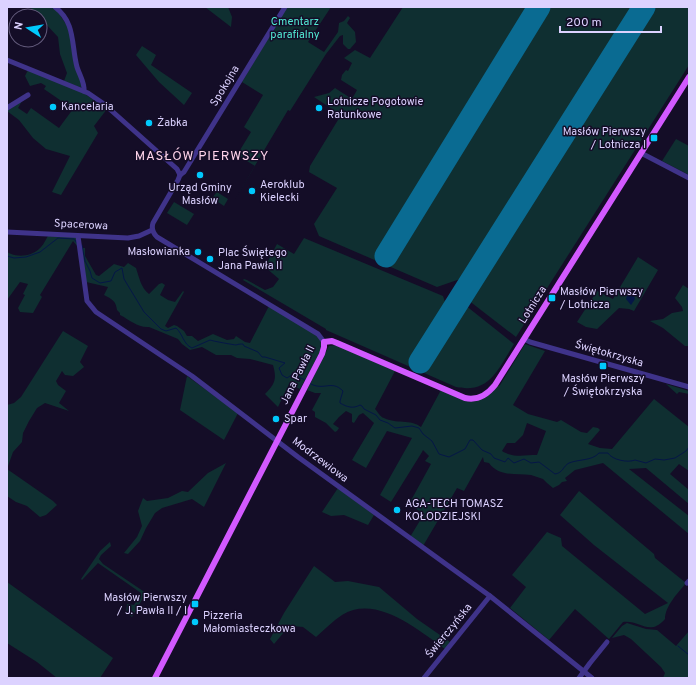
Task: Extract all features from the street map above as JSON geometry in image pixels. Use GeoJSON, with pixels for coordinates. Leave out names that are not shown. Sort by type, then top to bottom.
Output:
{"type":"FeatureCollection","features":[{"type":"Feature","properties":{"kind":"main road","name":"Lotnicza"},"geometry":{"type":"LineString","coordinates":[[324,342],[332,341],[460,396],[470,399],[480,398],[491,390],[689,77]]}},
{"type":"Feature","properties":{"kind":"main road","name":"Jana Pawła II"},"geometry":{"type":"LineString","coordinates":[[154,678],[311,375],[323,350],[324,342]]}},
{"type":"Feature","properties":{"kind":"street"},"geometry":{"type":"LineString","coordinates":[[55,7],[60,11],[71,29],[77,66],[84,91]]}},
{"type":"Feature","properties":{"kind":"street","name":"Spokojna"},"geometry":{"type":"LineString","coordinates":[[180,174],[184,172],[284,7]]}},
{"type":"Feature","properties":{"kind":"street"},"geometry":{"type":"LineString","coordinates":[[7,60],[84,91],[104,104],[176,168],[180,174],[178,180],[154,220],[152,230]]}},
{"type":"Feature","properties":{"kind":"street"},"geometry":{"type":"LineString","coordinates":[[7,108],[28,95]]}},
{"type":"Feature","properties":{"kind":"street"},"geometry":{"type":"LineString","coordinates":[[641,153],[689,178]]}},
{"type":"Feature","properties":{"kind":"street","name":"Spacerowa"},"geometry":{"type":"LineString","coordinates":[[7,232],[78,237],[128,238],[139,236],[152,230]]}},
{"type":"Feature","properties":{"kind":"street","name":"Jana Pawła II"},"geometry":{"type":"LineString","coordinates":[[152,230],[157,237],[318,334],[324,342]]}},
{"type":"Feature","properties":{"kind":"street","name":"Modrzewiowa"},"geometry":{"type":"LineString","coordinates":[[78,237],[87,301],[96,312],[192,376],[490,596],[592,678]]}},
{"type":"Feature","properties":{"kind":"street","name":"Świętokrzyska"},"geometry":{"type":"LineString","coordinates":[[524,339],[530,342],[689,387]]}},
{"type":"Feature","properties":{"kind":"street","name":"Świerczyńska"},"geometry":{"type":"LineString","coordinates":[[424,678],[490,596]]}},
{"type":"Feature","properties":{"kind":"street"},"geometry":{"type":"LineString","coordinates":[[579,678],[607,642]]}},
{"type":"Feature","properties":{"kind":"green space"},"geometry":{"type":"Polygon","coordinates":[[[30,7],[52,7],[58,12],[69,29],[82,88],[64,81],[67,73],[60,54],[58,37],[48,26],[48,8],[30,7]]]}},
{"type":"Feature","properties":{"kind":"green space"},"geometry":{"type":"Polygon","coordinates":[[[205,7],[228,7],[232,17],[231,27],[205,7]]]}},
{"type":"Feature","properties":{"kind":"green space","name":"Cmentarz parafialny"},"geometry":{"type":"Polygon","coordinates":[[[287,7],[331,7],[308,42],[324,52],[338,32],[339,23],[344,21],[348,16],[350,18],[347,23],[355,32],[356,42],[350,49],[348,49],[343,44],[343,35],[340,36],[326,54],[290,111],[288,110],[255,166],[237,155],[251,132],[244,127],[263,95],[242,82],[287,7]]]}},
{"type":"Feature","properties":{"kind":"green space"},"geometry":{"type":"Polygon","coordinates":[[[403,7],[634,7],[463,278],[437,287],[319,236],[314,224],[337,188],[309,172],[310,166],[341,115],[314,97],[329,93],[335,88],[352,99],[357,90],[341,80],[342,75],[346,70],[348,71],[352,63],[344,58],[355,50],[370,58],[403,7]]]}},
{"type":"Feature","properties":{"kind":"green space"},"geometry":{"type":"Polygon","coordinates":[[[653,7],[689,7],[689,65],[516,337],[468,300],[653,7]]]}},
{"type":"Feature","properties":{"kind":"green space"},"geometry":{"type":"Polygon","coordinates":[[[142,46],[156,55],[151,65],[192,93],[184,105],[159,82],[136,55],[142,46]]]}},
{"type":"Feature","properties":{"kind":"green space"},"geometry":{"type":"Polygon","coordinates":[[[28,70],[82,92],[107,109],[94,126],[98,133],[61,195],[52,192],[70,156],[46,149],[33,138],[19,120],[7,111],[22,101],[18,108],[27,114],[31,108],[59,128],[73,109],[44,89],[46,86],[41,83],[30,86],[25,76],[28,70]]]}},
{"type":"Feature","properties":{"kind":"green space"},"geometry":{"type":"Polygon","coordinates":[[[676,139],[689,146],[689,175],[662,161],[676,139]]]}},
{"type":"Feature","properties":{"kind":"green space"},"geometry":{"type":"Polygon","coordinates":[[[217,192],[228,199],[224,206],[212,198],[217,192]]]}},
{"type":"Feature","properties":{"kind":"green space"},"geometry":{"type":"Polygon","coordinates":[[[174,202],[194,214],[187,225],[167,213],[174,202]]]}},
{"type":"Feature","properties":{"kind":"green space"},"geometry":{"type":"Polygon","coordinates":[[[48,236],[76,237],[78,247],[73,241],[40,295],[42,297],[33,313],[20,312],[18,308],[25,295],[23,294],[28,284],[20,282],[7,300],[7,252],[20,256],[29,255],[34,253],[42,246],[48,236]]]}},
{"type":"Feature","properties":{"kind":"green space"},"geometry":{"type":"Polygon","coordinates":[[[304,238],[443,296],[446,305],[465,305],[514,344],[492,378],[477,387],[456,387],[326,330],[243,280],[247,280],[265,290],[273,287],[279,279],[265,267],[277,244],[294,254],[304,238]]]}},
{"type":"Feature","properties":{"kind":"green space"},"geometry":{"type":"Polygon","coordinates":[[[81,248],[85,248],[85,256],[96,275],[99,276],[114,264],[124,267],[128,263],[136,268],[142,286],[149,294],[162,283],[165,285],[160,295],[175,302],[183,291],[184,292],[165,326],[168,328],[174,325],[177,326],[184,331],[187,336],[192,336],[198,341],[213,334],[227,340],[234,339],[236,336],[245,342],[250,343],[269,306],[316,335],[322,342],[320,352],[300,389],[289,384],[278,407],[265,394],[273,384],[275,378],[273,365],[250,359],[237,358],[231,355],[216,355],[202,347],[190,350],[178,339],[149,327],[138,325],[120,315],[115,302],[104,295],[108,287],[86,282],[81,248]]]}},
{"type":"Feature","properties":{"kind":"green space"},"geometry":{"type":"Polygon","coordinates":[[[638,257],[658,270],[634,311],[619,308],[597,329],[586,327],[577,322],[597,291],[613,299],[638,257]]]}},
{"type":"Feature","properties":{"kind":"green space"},"geometry":{"type":"Polygon","coordinates":[[[683,285],[689,289],[689,346],[685,346],[663,328],[650,321],[663,319],[672,313],[683,311],[682,307],[675,298],[683,285]]]}},
{"type":"Feature","properties":{"kind":"green space"},"geometry":{"type":"Polygon","coordinates":[[[63,331],[88,346],[80,362],[84,367],[73,376],[65,375],[62,371],[56,381],[58,385],[66,391],[59,403],[69,411],[45,403],[37,408],[23,433],[22,442],[13,452],[7,469],[7,405],[14,403],[21,397],[63,331]]]}},
{"type":"Feature","properties":{"kind":"green space"},"geometry":{"type":"Polygon","coordinates":[[[525,344],[545,351],[513,405],[528,414],[557,422],[561,420],[581,432],[587,433],[593,427],[598,428],[600,430],[588,444],[600,448],[612,449],[654,399],[689,427],[689,471],[679,464],[670,474],[689,490],[689,504],[646,468],[629,469],[689,516],[689,534],[603,463],[575,470],[565,478],[567,481],[562,482],[553,488],[543,479],[532,475],[508,474],[502,472],[489,463],[484,462],[483,457],[464,491],[457,488],[423,546],[410,537],[424,514],[409,504],[431,464],[425,461],[429,456],[423,450],[391,502],[380,495],[412,438],[387,431],[366,468],[352,460],[374,423],[363,413],[359,415],[354,423],[352,422],[352,414],[346,411],[333,424],[339,428],[335,432],[326,423],[315,417],[315,412],[312,410],[321,393],[315,393],[307,390],[329,346],[336,345],[395,371],[375,409],[381,417],[388,420],[413,423],[421,427],[441,390],[466,401],[493,390],[500,385],[525,344]],[[527,423],[523,435],[515,443],[507,443],[502,451],[510,455],[537,455],[546,431],[527,423]]]}},
{"type":"Feature","properties":{"kind":"green space"},"geometry":{"type":"Polygon","coordinates":[[[187,376],[238,413],[224,440],[180,410],[187,376]]]}},
{"type":"Feature","properties":{"kind":"green space"},"geometry":{"type":"Polygon","coordinates":[[[666,384],[689,391],[689,394],[679,392],[677,394],[666,384]]]}},
{"type":"Feature","properties":{"kind":"green space"},"geometry":{"type":"Polygon","coordinates":[[[226,463],[204,507],[192,499],[162,508],[155,513],[140,541],[128,554],[124,553],[137,537],[142,526],[138,511],[143,498],[147,501],[168,498],[182,491],[188,492],[208,473],[226,463]]]}},
{"type":"Feature","properties":{"kind":"green space"},"geometry":{"type":"Polygon","coordinates":[[[7,469],[57,505],[46,515],[40,517],[27,506],[16,502],[7,496],[7,469]]]}},
{"type":"Feature","properties":{"kind":"green space"},"geometry":{"type":"Polygon","coordinates":[[[338,488],[374,515],[368,525],[344,515],[331,516],[322,512],[338,488]]]}},
{"type":"Feature","properties":{"kind":"green space"},"geometry":{"type":"Polygon","coordinates":[[[579,491],[654,554],[655,558],[686,583],[672,600],[667,609],[665,619],[654,627],[623,622],[609,639],[575,609],[549,640],[510,608],[526,587],[512,575],[547,532],[561,538],[562,546],[645,614],[668,603],[594,545],[560,515],[579,491]]]}},
{"type":"Feature","properties":{"kind":"green space"},"geometry":{"type":"Polygon","coordinates":[[[110,542],[111,546],[101,555],[99,559],[103,564],[146,593],[132,617],[126,612],[127,604],[134,605],[141,593],[98,563],[82,580],[81,579],[100,551],[110,542]]]}},
{"type":"Feature","properties":{"kind":"green space"},"geometry":{"type":"Polygon","coordinates":[[[314,566],[335,582],[348,581],[379,587],[417,619],[450,642],[445,649],[410,624],[396,617],[369,609],[355,610],[342,615],[316,637],[303,627],[293,626],[285,631],[274,644],[270,639],[284,613],[314,566]]]}},
{"type":"Feature","properties":{"kind":"green space"},"geometry":{"type":"Polygon","coordinates":[[[7,582],[113,658],[100,678],[57,678],[37,662],[7,643],[7,582]]]}},
{"type":"Feature","properties":{"kind":"green space"},"geometry":{"type":"Polygon","coordinates":[[[627,623],[646,629],[657,630],[676,646],[689,631],[689,678],[663,678],[665,673],[661,667],[631,639],[624,635],[612,638],[622,626],[627,623]]]}},
{"type":"Feature","properties":{"kind":"shaded area"},"geometry":{"type":"Polygon","coordinates":[[[629,290],[635,299],[631,305],[626,299],[629,290]]]}},
{"type":"Feature","properties":{"kind":"waterway"},"geometry":{"type":"LineString","coordinates":[[7,256],[14,258],[26,257],[40,252],[58,238],[74,239],[77,243]]}},
{"type":"Feature","properties":{"kind":"waterway"},"geometry":{"type":"LineString","coordinates":[[82,245],[85,261],[92,278],[100,283],[111,281],[115,272],[122,268],[124,279],[144,312],[161,329],[166,331],[176,328],[192,348],[210,340],[236,345],[243,344],[244,346],[258,352],[262,357],[285,363],[279,368],[282,375],[287,378],[293,374],[305,380]]}},
{"type":"Feature","properties":{"kind":"waterway"},"geometry":{"type":"LineString","coordinates":[[309,383],[319,386],[335,386],[339,388],[343,391],[340,403],[350,407],[360,405],[364,409],[376,415],[380,420],[395,428],[412,426],[419,428],[423,434],[432,441],[439,454],[449,457],[465,449],[470,440],[473,440],[482,450],[491,454],[494,458],[505,462],[508,458],[514,463],[524,459],[531,463],[539,462],[555,474],[560,472],[569,463],[589,459],[599,453],[608,453],[620,460],[635,460],[646,463],[655,459],[664,460],[675,458],[686,451],[689,447]]}},
{"type":"Feature","properties":{"kind":"waterway"},"geometry":{"type":"LineString","coordinates":[[678,646],[689,655]]}},
{"type":"Feature","properties":{"kind":"runway"},"geometry":{"type":"LineString","coordinates":[[386,256],[539,7]]}},
{"type":"Feature","properties":{"kind":"runway"},"geometry":{"type":"LineString","coordinates":[[420,362],[644,7]]}},
{"type":"Feature","properties":{"kind":"place","name":"Kancelaria"},"geometry":{"type":"Point","coordinates":[53,107]}},
{"type":"Feature","properties":{"kind":"place","name":"Lotnicze Pogotowie Ratunkowe"},"geometry":{"type":"Point","coordinates":[319,108]}},
{"type":"Feature","properties":{"kind":"place","name":"Żabka"},"geometry":{"type":"Point","coordinates":[149,123]}},
{"type":"Feature","properties":{"kind":"place","name":"Masłów Pierwszy / Lotnicza I"},"geometry":{"type":"Point","coordinates":[654,138]}},
{"type":"Feature","properties":{"kind":"place","name":"Urząd Gminy Masłów"},"geometry":{"type":"Point","coordinates":[200,175]}},
{"type":"Feature","properties":{"kind":"place","name":"Aeroklub Kielecki"},"geometry":{"type":"Point","coordinates":[252,191]}},
{"type":"Feature","properties":{"kind":"place","name":"Masłowianka"},"geometry":{"type":"Point","coordinates":[198,252]}},
{"type":"Feature","properties":{"kind":"place","name":"Plac Świętego Jana Pawła II"},"geometry":{"type":"Point","coordinates":[210,259]}},
{"type":"Feature","properties":{"kind":"place","name":"Masłów Pierwszy / Lotnicza"},"geometry":{"type":"Point","coordinates":[552,298]}},
{"type":"Feature","properties":{"kind":"place","name":"Masłów Pierwszy / Świętokrzyska"},"geometry":{"type":"Point","coordinates":[603,366]}},
{"type":"Feature","properties":{"kind":"place","name":"Spar"},"geometry":{"type":"Point","coordinates":[276,419]}},
{"type":"Feature","properties":{"kind":"place","name":"AGA-TECH TOMASZ KOŁODZIEJSKI"},"geometry":{"type":"Point","coordinates":[397,510]}},
{"type":"Feature","properties":{"kind":"place","name":"Masłów Pierwszy / J. Pawła II / I"},"geometry":{"type":"Point","coordinates":[195,604]}},
{"type":"Feature","properties":{"kind":"place","name":"Pizzeria Małomiasteczkowa"},"geometry":{"type":"Point","coordinates":[195,622]}},
{"type":"Feature","properties":{"kind":"district","name":"MASŁÓW PIERWSZY"},"geometry":{"type":"Point","coordinates":[202,157]}}]}
